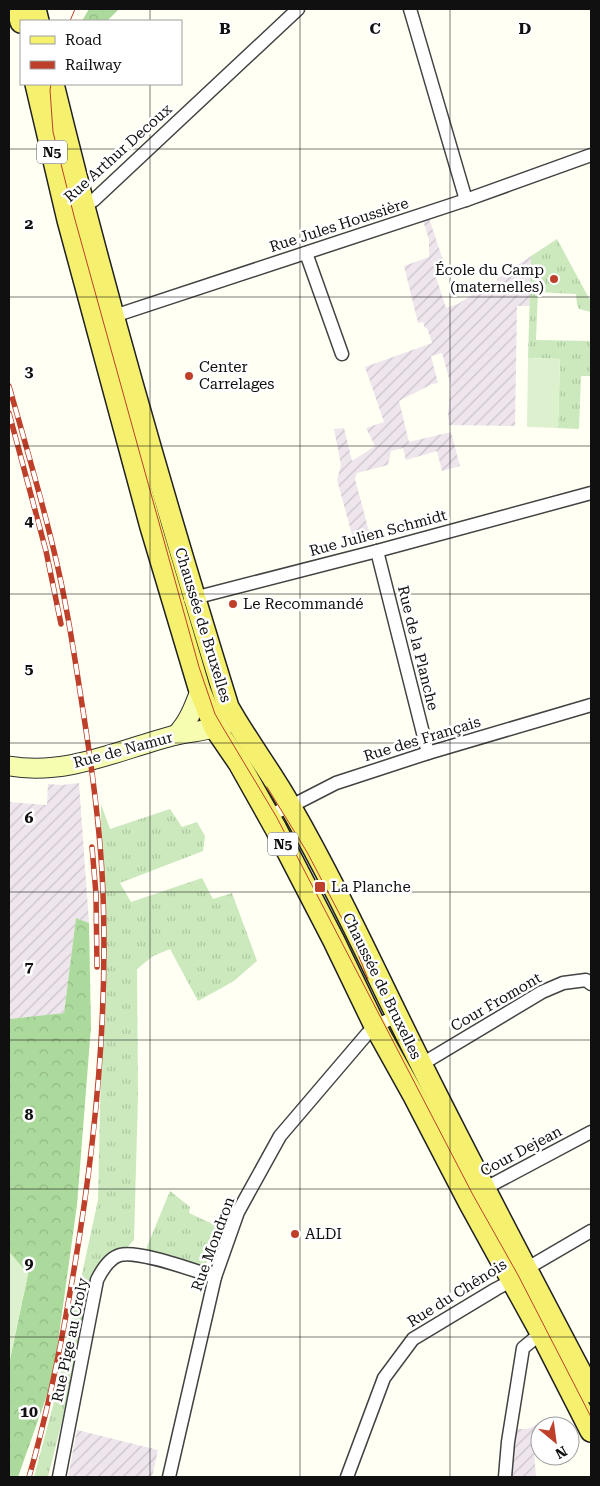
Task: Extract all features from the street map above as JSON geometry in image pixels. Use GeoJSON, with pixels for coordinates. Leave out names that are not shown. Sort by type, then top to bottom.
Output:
{"type":"FeatureCollection","features":[{"type":"Feature","properties":{"kind":"main road","name":"Chaussée de Bruxelles"},"geometry":{"type":"LineString","coordinates":[[36,85],[76,213],[104,318],[151,527],[200,691],[215,728],[239,763],[268,816],[334,941],[374,1026],[414,1096],[476,1194],[519,1274],[547,1328],[591,1431]]}},
{"type":"Feature","properties":{"kind":"main road","name":"Chaussée de Bruxelles"},"geometry":{"type":"LineString","coordinates":[[53,85],[76,213]]}},
{"type":"Feature","properties":{"kind":"main road","name":"Chaussée de Bruxelles"},"geometry":{"type":"LineString","coordinates":[[104,318],[147,438],[228,707],[290,806],[355,929],[422,1066],[476,1194]]}},
{"type":"Feature","properties":{"kind":"main road","name":"Chaussée de Bruxelles"},"geometry":{"type":"LineString","coordinates":[[176,735],[183,728],[200,691]]}},
{"type":"Feature","properties":{"kind":"main road","name":"Rue de Namur"},"geometry":{"type":"LineString","coordinates":[[9,766],[17,768],[48,767],[84,763],[176,735],[219,727],[234,718]]}},
{"type":"Feature","properties":{"kind":"main road","name":"Chaussée de Bruxelles"},"geometry":{"type":"LineString","coordinates":[[547,1328],[591,1392]]}},
{"type":"Feature","properties":{"kind":"street","name":"Rue Arthur Decoux"},"geometry":{"type":"LineString","coordinates":[[76,213],[94,200],[298,9]]}},
{"type":"Feature","properties":{"kind":"street"},"geometry":{"type":"LineString","coordinates":[[410,9],[466,200]]}},
{"type":"Feature","properties":{"kind":"street","name":"Rue Jules Houssière"},"geometry":{"type":"LineString","coordinates":[[104,318],[466,200],[591,155]]}},
{"type":"Feature","properties":{"kind":"street"},"geometry":{"type":"LineString","coordinates":[[306,253],[342,354]]}},
{"type":"Feature","properties":{"kind":"street","name":"Rue Julien Schmidt"},"geometry":{"type":"LineString","coordinates":[[174,603],[591,493]]}},
{"type":"Feature","properties":{"kind":"street","name":"Rue de la Planche"},"geometry":{"type":"LineString","coordinates":[[377,551],[428,753]]}},
{"type":"Feature","properties":{"kind":"street","name":"Rue des Français"},"geometry":{"type":"LineString","coordinates":[[268,816],[336,783],[428,753],[591,705]]}},
{"type":"Feature","properties":{"kind":"street","name":"Cour Fromont"},"geometry":{"type":"LineString","coordinates":[[422,1066],[427,1061],[542,992],[563,982],[586,980],[591,984]]}},
{"type":"Feature","properties":{"kind":"street","name":"Rue Mondron"},"geometry":{"type":"LineString","coordinates":[[169,1477],[215,1277],[238,1212],[280,1136],[374,1026],[397,1016]]}},
{"type":"Feature","properties":{"kind":"street","name":"Cour Dejean"},"geometry":{"type":"LineString","coordinates":[[476,1194],[591,1132]]}},
{"type":"Feature","properties":{"kind":"street","name":"Rue du Chênois"},"geometry":{"type":"LineString","coordinates":[[347,1477],[384,1378],[413,1339],[591,1232]]}},
{"type":"Feature","properties":{"kind":"street","name":"Rue Pige au Croly"},"geometry":{"type":"LineString","coordinates":[[59,1477],[97,1280],[106,1265],[120,1254],[141,1254],[215,1277]]}},
{"type":"Feature","properties":{"kind":"street"},"geometry":{"type":"LineString","coordinates":[[505,1477],[508,1442],[523,1348],[547,1328]]}},
{"type":"Feature","properties":{"kind":"shaded area"},"geometry":{"type":"Polygon","coordinates":[[[429,218],[444,263],[436,266],[439,276],[436,277],[446,308],[458,304],[497,281],[497,279],[531,256],[530,306],[517,306],[515,426],[449,425],[448,414],[451,386],[442,353],[431,356],[438,383],[432,384],[399,401],[409,442],[451,432],[460,466],[442,471],[437,451],[406,460],[403,448],[391,451],[388,465],[357,473],[355,479],[371,539],[353,544],[337,480],[341,465],[334,429],[344,428],[352,461],[375,446],[366,428],[384,422],[365,367],[432,343],[423,322],[418,323],[404,266],[429,257],[429,240],[423,220],[429,218]]]}},
{"type":"Feature","properties":{"kind":"shaded area"},"geometry":{"type":"Polygon","coordinates":[[[79,783],[89,923],[76,918],[64,1013],[9,1019],[9,802],[47,805],[48,784],[79,783]]]}},
{"type":"Feature","properties":{"kind":"shaded area"},"geometry":{"type":"Polygon","coordinates":[[[530,1428],[530,1466],[535,1466],[536,1477],[505,1477],[510,1429],[530,1428]]]}},
{"type":"Feature","properties":{"kind":"shaded area"},"geometry":{"type":"Polygon","coordinates":[[[77,1430],[158,1450],[152,1477],[68,1477],[77,1430]]]}},
{"type":"Feature","properties":{"kind":"green space"},"geometry":{"type":"Polygon","coordinates":[[[89,9],[119,9],[108,20],[83,20],[89,9]]]}},
{"type":"Feature","properties":{"kind":"green space","name":"École du Camp (maternelles)"},"geometry":{"type":"Polygon","coordinates":[[[557,239],[591,302],[591,312],[579,309],[576,294],[538,292],[536,340],[591,341],[591,376],[581,376],[579,429],[558,428],[560,359],[528,358],[531,256],[557,239]]]}},
{"type":"Feature","properties":{"kind":"green space"},"geometry":{"type":"Polygon","coordinates":[[[528,358],[560,359],[558,428],[527,427],[528,358]]]}},
{"type":"Feature","properties":{"kind":"green space"},"geometry":{"type":"Polygon","coordinates":[[[101,804],[110,829],[170,809],[182,827],[197,822],[205,836],[203,851],[120,883],[131,902],[202,878],[213,899],[232,893],[257,961],[234,981],[198,1001],[170,949],[153,956],[137,969],[138,1096],[134,1240],[97,1280],[48,1477],[34,1477],[56,1394],[98,1200],[101,1065],[101,804]]]}},
{"type":"Feature","properties":{"kind":"green space"},"geometry":{"type":"Polygon","coordinates":[[[76,918],[89,923],[91,1027],[77,1205],[53,1378],[18,1477],[9,1477],[9,1364],[28,1274],[9,1252],[9,1019],[64,1013],[76,918]]]}},
{"type":"Feature","properties":{"kind":"green space"},"geometry":{"type":"Polygon","coordinates":[[[170,1191],[190,1207],[189,1213],[219,1227],[205,1268],[146,1249],[170,1191]]]}},
{"type":"Feature","properties":{"kind":"green space"},"geometry":{"type":"Polygon","coordinates":[[[9,1252],[28,1274],[9,1364],[9,1252]]]}},
{"type":"Feature","properties":{"kind":"tram line"},"geometry":{"type":"LineString","coordinates":[[70,20],[75,9]]}},
{"type":"Feature","properties":{"kind":"tram line"},"geometry":{"type":"LineString","coordinates":[[51,85],[53,132],[74,216],[199,667],[215,714],[276,816],[591,1417]]}},
{"type":"Feature","properties":{"kind":"tram line"},"geometry":{"type":"LineString","coordinates":[[267,787],[307,852],[349,932],[368,979]]}},
{"type":"Feature","properties":{"kind":"railway"},"geometry":{"type":"LineString","coordinates":[[9,386],[48,527],[70,632],[96,805],[102,872],[104,943],[101,1042],[93,1140],[79,1238],[58,1359],[29,1477]]}},
{"type":"Feature","properties":{"kind":"railway"},"geometry":{"type":"LineString","coordinates":[[9,413],[46,551],[61,624]]}},
{"type":"Feature","properties":{"kind":"railway"},"geometry":{"type":"LineString","coordinates":[[92,847],[96,894],[97,967]]}},
{"type":"Feature","properties":{"kind":"place","name":"École du Camp (maternelles)"},"geometry":{"type":"Point","coordinates":[554,279]}},
{"type":"Feature","properties":{"kind":"place","name":"Center Carrelages"},"geometry":{"type":"Point","coordinates":[189,376]}},
{"type":"Feature","properties":{"kind":"place","name":"Le Recommandé"},"geometry":{"type":"Point","coordinates":[233,604]}},
{"type":"Feature","properties":{"kind":"place","name":"La Planche"},"geometry":{"type":"Point","coordinates":[320,887]}},
{"type":"Feature","properties":{"kind":"place","name":"ALDI"},"geometry":{"type":"Point","coordinates":[295,1234]}}]}
